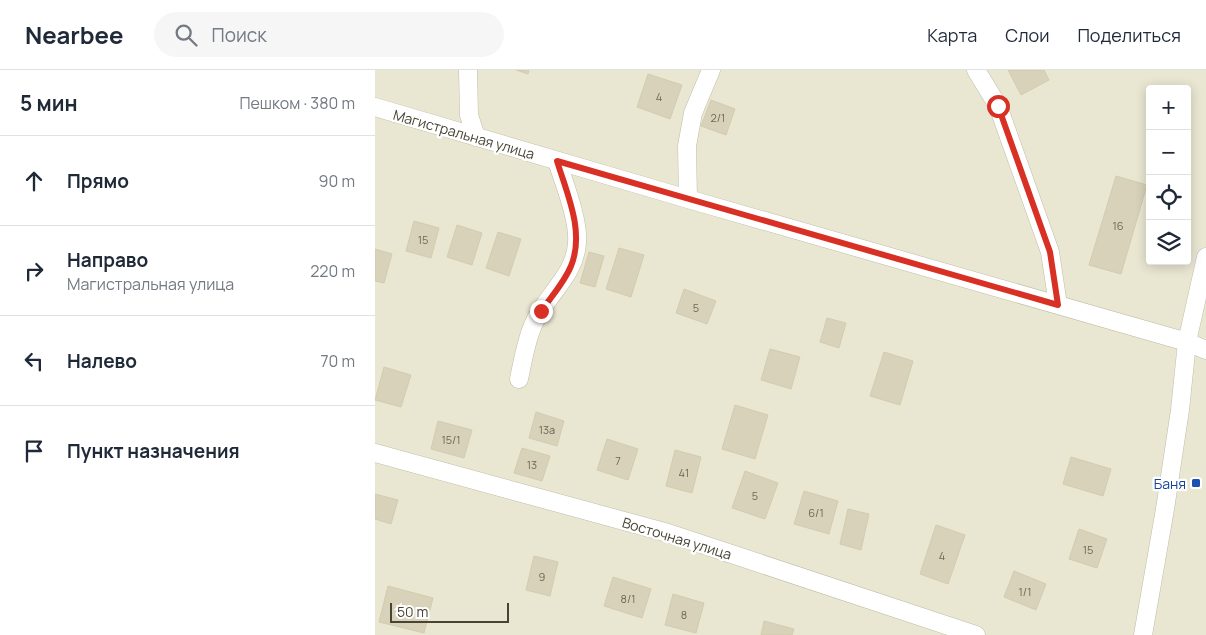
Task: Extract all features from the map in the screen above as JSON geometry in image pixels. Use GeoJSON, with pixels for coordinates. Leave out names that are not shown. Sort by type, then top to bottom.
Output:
{"type":"FeatureCollection","features":[{"type":"Feature","properties":{"kind":"street"},"geometry":{"type":"LineString","coordinates":[[468,70],[469,114],[476,137]]}},
{"type":"Feature","properties":{"kind":"street"},"geometry":{"type":"LineString","coordinates":[[688,199],[687,146],[693,113],[711,70]]}},
{"type":"Feature","properties":{"kind":"street"},"geometry":{"type":"LineString","coordinates":[[975,70],[998,106],[1050,252],[1058,305]]}},
{"type":"Feature","properties":{"kind":"street","name":"Магистральная улица"},"geometry":{"type":"LineString","coordinates":[[375,108],[1187,342],[1206,350]]}},
{"type":"Feature","properties":{"kind":"street"},"geometry":{"type":"LineString","coordinates":[[519,379],[525,350],[534,323],[565,278],[575,256],[577,242],[573,215],[557,161]]}},
{"type":"Feature","properties":{"kind":"street"},"geometry":{"type":"LineString","coordinates":[[1143,635],[1166,501],[1187,342],[1206,257]]}},
{"type":"Feature","properties":{"kind":"street","name":"Восточная улица"},"geometry":{"type":"LineString","coordinates":[[375,453],[668,533],[976,635]]}},
{"type":"Feature","properties":{"kind":"shaded area"},"geometry":{"type":"Polygon","coordinates":[[[375,70],[1206,70],[1206,635],[375,635],[375,70]]]}},
{"type":"Feature","properties":{"kind":"building"},"geometry":{"type":"Polygon","coordinates":[[[516,70],[529,70],[528,74],[516,70]]]}},
{"type":"Feature","properties":{"kind":"building"},"geometry":{"type":"Polygon","coordinates":[[[1008,70],[1044,70],[1049,80],[1021,95],[1008,70]]]}},
{"type":"Feature","properties":{"kind":"building"},"geometry":{"type":"Polygon","coordinates":[[[648,74],[682,85],[670,119],[637,107],[648,74]]]}},
{"type":"Feature","properties":{"kind":"building"},"geometry":{"type":"Polygon","coordinates":[[[711,100],[735,109],[726,135],[701,126],[711,100]]]}},
{"type":"Feature","properties":{"kind":"building"},"geometry":{"type":"Polygon","coordinates":[[[1116,176],[1146,185],[1121,274],[1089,265],[1116,176]]]}},
{"type":"Feature","properties":{"kind":"building"},"geometry":{"type":"Polygon","coordinates":[[[414,221],[439,228],[431,258],[406,251],[414,221]]]}},
{"type":"Feature","properties":{"kind":"building"},"geometry":{"type":"Polygon","coordinates":[[[457,225],[482,233],[472,265],[447,257],[457,225]]]}},
{"type":"Feature","properties":{"kind":"building"},"geometry":{"type":"Polygon","coordinates":[[[498,232],[521,239],[509,276],[486,268],[498,232]]]}},
{"type":"Feature","properties":{"kind":"building"},"geometry":{"type":"Polygon","coordinates":[[[619,248],[644,255],[631,297],[606,289],[619,248]]]}},
{"type":"Feature","properties":{"kind":"building"},"geometry":{"type":"Polygon","coordinates":[[[375,249],[392,254],[384,283],[375,281],[375,249]]]}},
{"type":"Feature","properties":{"kind":"building"},"geometry":{"type":"Polygon","coordinates":[[[589,252],[604,256],[595,287],[580,283],[589,252]]]}},
{"type":"Feature","properties":{"kind":"building"},"geometry":{"type":"Polygon","coordinates":[[[684,289],[716,301],[707,324],[676,313],[684,289]]]}},
{"type":"Feature","properties":{"kind":"building"},"geometry":{"type":"Polygon","coordinates":[[[827,318],[846,323],[839,348],[820,342],[827,318]]]}},
{"type":"Feature","properties":{"kind":"building"},"geometry":{"type":"Polygon","coordinates":[[[770,349],[800,357],[791,389],[761,380],[770,349]]]}},
{"type":"Feature","properties":{"kind":"building"},"geometry":{"type":"Polygon","coordinates":[[[884,352],[913,361],[900,405],[870,396],[884,352]]]}},
{"type":"Feature","properties":{"kind":"building"},"geometry":{"type":"Polygon","coordinates":[[[384,367],[411,375],[401,407],[375,400],[384,367]]]}},
{"type":"Feature","properties":{"kind":"building"},"geometry":{"type":"Polygon","coordinates":[[[735,405],[768,415],[755,459],[722,449],[735,405]]]}},
{"type":"Feature","properties":{"kind":"building"},"geometry":{"type":"Polygon","coordinates":[[[536,412],[564,421],[557,446],[529,438],[536,412]]]}},
{"type":"Feature","properties":{"kind":"building"},"geometry":{"type":"Polygon","coordinates":[[[438,421],[472,430],[464,458],[431,449],[438,421]]]}},
{"type":"Feature","properties":{"kind":"building"},"geometry":{"type":"Polygon","coordinates":[[[607,439],[638,449],[628,480],[597,470],[607,439]]]}},
{"type":"Feature","properties":{"kind":"building"},"geometry":{"type":"Polygon","coordinates":[[[522,448],[550,456],[542,481],[514,473],[522,448]]]}},
{"type":"Feature","properties":{"kind":"building"},"geometry":{"type":"Polygon","coordinates":[[[675,450],[701,457],[692,493],[666,486],[675,450]]]}},
{"type":"Feature","properties":{"kind":"building"},"geometry":{"type":"Polygon","coordinates":[[[1071,457],[1111,469],[1103,496],[1063,484],[1071,457]]]}},
{"type":"Feature","properties":{"kind":"building"},"geometry":{"type":"Polygon","coordinates":[[[745,471],[778,483],[765,519],[732,508],[745,471]]]}},
{"type":"Feature","properties":{"kind":"building"},"geometry":{"type":"Polygon","coordinates":[[[804,491],[838,501],[829,534],[794,524],[804,491]]]}},
{"type":"Feature","properties":{"kind":"building"},"geometry":{"type":"Polygon","coordinates":[[[375,494],[398,500],[391,524],[375,519],[375,494]]]}},
{"type":"Feature","properties":{"kind":"building"},"geometry":{"type":"Polygon","coordinates":[[[848,509],[869,514],[861,550],[840,544],[848,509]]]}},
{"type":"Feature","properties":{"kind":"building"},"geometry":{"type":"Polygon","coordinates":[[[936,525],[965,535],[948,584],[920,574],[936,525]]]}},
{"type":"Feature","properties":{"kind":"building"},"geometry":{"type":"Polygon","coordinates":[[[1079,529],[1107,539],[1097,568],[1069,559],[1079,529]]]}},
{"type":"Feature","properties":{"kind":"building"},"geometry":{"type":"Polygon","coordinates":[[[534,556],[558,562],[550,596],[526,590],[534,556]]]}},
{"type":"Feature","properties":{"kind":"building"},"geometry":{"type":"Polygon","coordinates":[[[1014,571],[1046,584],[1036,610],[1004,597],[1014,571]]]}},
{"type":"Feature","properties":{"kind":"building"},"geometry":{"type":"Polygon","coordinates":[[[613,577],[651,589],[642,618],[604,606],[613,577]]]}},
{"type":"Feature","properties":{"kind":"building"},"geometry":{"type":"Polygon","coordinates":[[[388,586],[433,598],[424,633],[379,622],[388,586]]]}},
{"type":"Feature","properties":{"kind":"building"},"geometry":{"type":"Polygon","coordinates":[[[673,594],[704,603],[696,633],[665,625],[673,594]]]}},
{"type":"Feature","properties":{"kind":"building"},"geometry":{"type":"Polygon","coordinates":[[[764,621],[794,629],[792,635],[761,635],[764,621]]]}},
{"type":"Feature","properties":{"kind":"place","name":"Баня"},"geometry":{"type":"Point","coordinates":[1196,483]}},
{"type":"Feature","properties":{"kind":"route"},"geometry":{"type":"LineString","coordinates":[[541,311],[571,267],[577,242],[573,215],[557,161],[1058,305],[1050,252],[998,106]]}}]}
